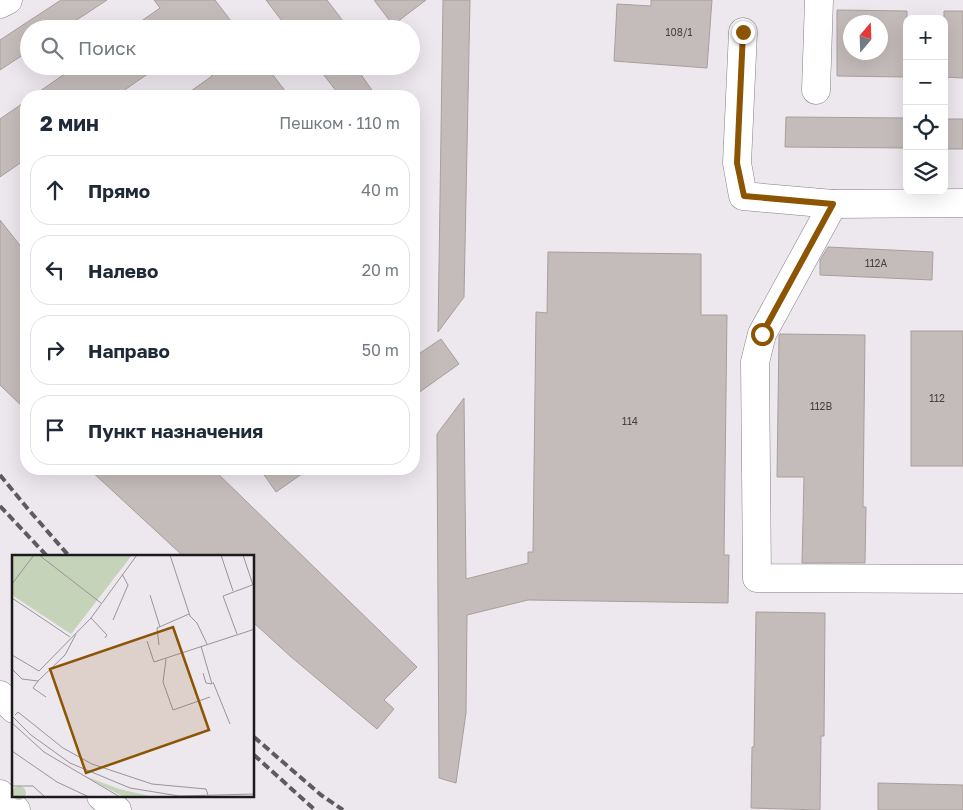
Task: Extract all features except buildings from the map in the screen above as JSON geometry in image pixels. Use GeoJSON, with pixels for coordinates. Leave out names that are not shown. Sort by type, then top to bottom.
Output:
{"type":"FeatureCollection","features":[{"type":"Feature","properties":{"kind":"main road"},"geometry":{"type":"LineString","coordinates":[[0,4],[8,0]]}},
{"type":"Feature","properties":{"kind":"main road"},"geometry":{"type":"LineString","coordinates":[[816,90],[819,0]]}},
{"type":"Feature","properties":{"kind":"main road"},"geometry":{"type":"LineString","coordinates":[[743,32],[737,163],[744,196],[833,204],[963,203]]}},
{"type":"Feature","properties":{"kind":"main road"},"geometry":{"type":"LineString","coordinates":[[833,204],[762,334],[755,362],[757,578],[963,579]]}},
{"type":"Feature","properties":{"kind":"main road"},"geometry":{"type":"LineString","coordinates":[[0,694],[12,708]]}},
{"type":"Feature","properties":{"kind":"main road"},"geometry":{"type":"LineString","coordinates":[[0,794],[16,810]]}},
{"type":"Feature","properties":{"kind":"main road"},"geometry":{"type":"LineString","coordinates":[[103,798],[117,810]]}},
{"type":"Feature","properties":{"kind":"railway"},"geometry":{"type":"LineString","coordinates":[[0,475],[68,555]]}},
{"type":"Feature","properties":{"kind":"railway"},"geometry":{"type":"LineString","coordinates":[[0,506],[46,555]]}},
{"type":"Feature","properties":{"kind":"railway"},"geometry":{"type":"LineString","coordinates":[[255,738],[321,795],[343,810]]}},
{"type":"Feature","properties":{"kind":"railway"},"geometry":{"type":"LineString","coordinates":[[255,756],[315,810]]}},
{"type":"Feature","properties":{"kind":"route"},"geometry":{"type":"LineString","coordinates":[[743,32],[737,163],[744,196],[833,204],[762,334]]}}]}
